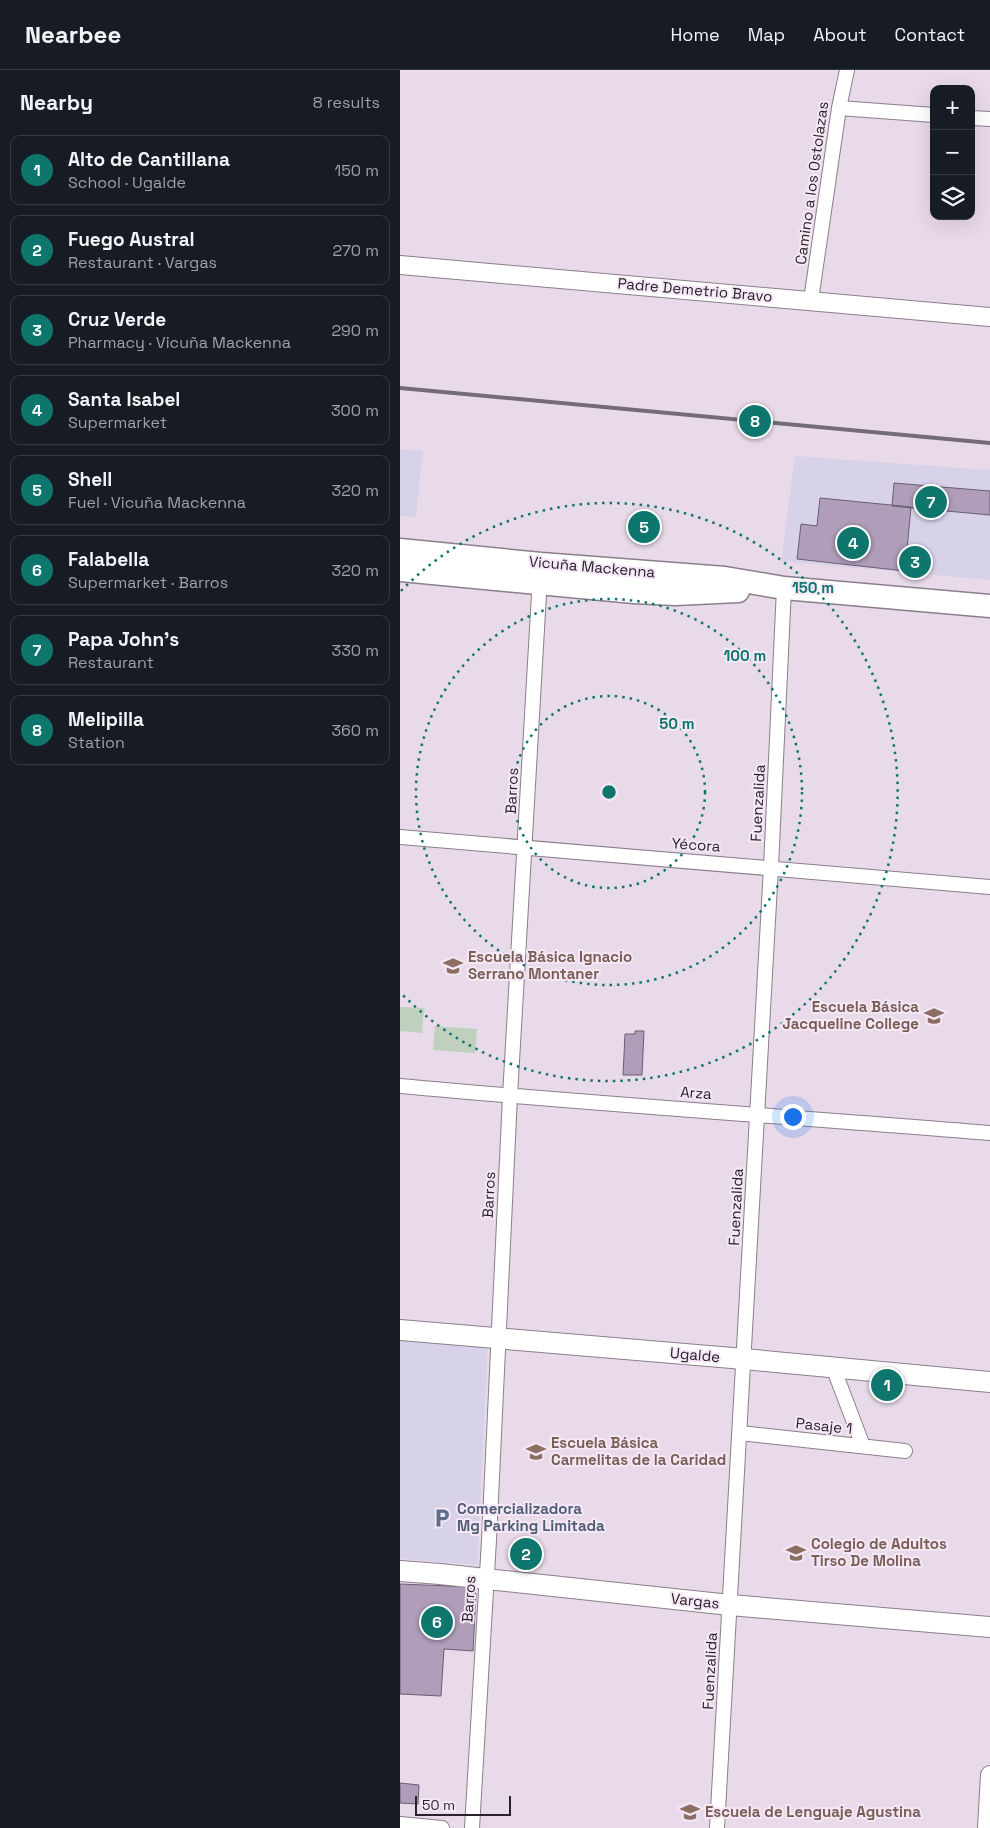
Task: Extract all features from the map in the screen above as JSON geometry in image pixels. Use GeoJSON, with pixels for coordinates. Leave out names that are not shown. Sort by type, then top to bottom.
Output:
{"type":"FeatureCollection","features":[{"type":"Feature","properties":{"kind":"main road","name":"Vicuña Mackenna"},"geometry":{"type":"LineString","coordinates":[[400,550],[675,594],[784,588],[990,606]]}},
{"type":"Feature","properties":{"kind":"main road","name":"Vicuña Mackenna"},"geometry":{"type":"LineString","coordinates":[[400,570],[540,573]]}},
{"type":"Feature","properties":{"kind":"main road","name":"Ugalde"},"geometry":{"type":"LineString","coordinates":[[400,1330],[990,1382]]}},
{"type":"Feature","properties":{"kind":"main road","name":"Vargas"},"geometry":{"type":"LineString","coordinates":[[400,1571],[730,1605],[990,1627]]}},
{"type":"Feature","properties":{"kind":"street","name":"Camino a los Ostolazas"},"geometry":{"type":"LineString","coordinates":[[812,300],[839,108],[847,70]]}},
{"type":"Feature","properties":{"kind":"street"},"geometry":{"type":"LineString","coordinates":[[839,108],[930,115]]}},
{"type":"Feature","properties":{"kind":"street"},"geometry":{"type":"LineString","coordinates":[[975,118],[990,119]]}},
{"type":"Feature","properties":{"kind":"street","name":"Padre Demetrio Bravo"},"geometry":{"type":"LineString","coordinates":[[400,264],[990,317]]}},
{"type":"Feature","properties":{"kind":"street","name":"Barros"},"geometry":{"type":"LineString","coordinates":[[472,1828],[499,1338],[510,1096],[540,573]]}},
{"type":"Feature","properties":{"kind":"street","name":"Fuenzalida"},"geometry":{"type":"LineString","coordinates":[[717,1828],[771,867],[784,588]]}},
{"type":"Feature","properties":{"kind":"street","name":"Yécora"},"geometry":{"type":"LineString","coordinates":[[400,837],[990,887]]}},
{"type":"Feature","properties":{"kind":"street","name":"Arza"},"geometry":{"type":"LineString","coordinates":[[400,1086],[990,1133]]}},
{"type":"Feature","properties":{"kind":"street"},"geometry":{"type":"LineString","coordinates":[[833,1367],[862,1446]]}},
{"type":"Feature","properties":{"kind":"street","name":"Pasaje 1"},"geometry":{"type":"LineString","coordinates":[[740,1433],[905,1451]]}},
{"type":"Feature","properties":{"kind":"street"},"geometry":{"type":"LineString","coordinates":[[987,1828],[990,1775]]}},
{"type":"Feature","properties":{"kind":"street"},"geometry":{"type":"LineString","coordinates":[[400,1824],[442,1828]]}},
{"type":"Feature","properties":{"kind":"shaded area"},"geometry":{"type":"Polygon","coordinates":[[[400,449],[423,451],[416,517],[400,516],[400,449]]]}},
{"type":"Feature","properties":{"kind":"shaded area"},"geometry":{"type":"Polygon","coordinates":[[[795,456],[990,470],[990,580],[781,561],[795,456]]]}},
{"type":"Feature","properties":{"kind":"shaded area"},"geometry":{"type":"Polygon","coordinates":[[[400,1338],[488,1345],[477,1565],[400,1559],[400,1338]]]}},
{"type":"Feature","properties":{"kind":"green space"},"geometry":{"type":"Polygon","coordinates":[[[400,1007],[424,1008],[422,1033],[400,1031],[400,1007]]]}},
{"type":"Feature","properties":{"kind":"green space"},"geometry":{"type":"Polygon","coordinates":[[[435,1026],[477,1029],[475,1053],[433,1050],[435,1026]]]}},
{"type":"Feature","properties":{"kind":"building"},"geometry":{"type":"Polygon","coordinates":[[[894,483],[990,491],[990,515],[892,506],[894,483]]]}},
{"type":"Feature","properties":{"kind":"building"},"geometry":{"type":"Polygon","coordinates":[[[820,498],[911,507],[905,571],[797,559],[801,524],[817,526],[820,498]]]}},
{"type":"Feature","properties":{"kind":"building"},"geometry":{"type":"Polygon","coordinates":[[[635,1031],[644,1031],[642,1075],[623,1075],[625,1034],[635,1034],[635,1031]]]}},
{"type":"Feature","properties":{"kind":"building"},"geometry":{"type":"Polygon","coordinates":[[[400,1584],[473,1587],[476,1594],[473,1651],[444,1649],[441,1696],[400,1694],[400,1584]]]}},
{"type":"Feature","properties":{"kind":"building"},"geometry":{"type":"Polygon","coordinates":[[[400,1783],[419,1785],[418,1804],[400,1803],[400,1783]]]}},
{"type":"Feature","properties":{"kind":"railway"},"geometry":{"type":"LineString","coordinates":[[400,388],[990,443]]}},
{"type":"Feature","properties":{"kind":"place","name":"Melipilla"},"geometry":{"type":"Point","coordinates":[755,421]}},
{"type":"Feature","properties":{"kind":"place","name":"Papa John's"},"geometry":{"type":"Point","coordinates":[931,502]}},
{"type":"Feature","properties":{"kind":"place","name":"Shell"},"geometry":{"type":"Point","coordinates":[644,527]}},
{"type":"Feature","properties":{"kind":"place","name":"Santa Isabel"},"geometry":{"type":"Point","coordinates":[853,543]}},
{"type":"Feature","properties":{"kind":"place","name":"Cruz Verde"},"geometry":{"type":"Point","coordinates":[915,562]}},
{"type":"Feature","properties":{"kind":"place","name":"Escuela Básica Ignacio Serrano Montaner"},"geometry":{"type":"Point","coordinates":[453,966]}},
{"type":"Feature","properties":{"kind":"place","name":"Escuela Básica Jacqueline College"},"geometry":{"type":"Point","coordinates":[934,1016]}},
{"type":"Feature","properties":{"kind":"place","name":"Alto de Cantillana"},"geometry":{"type":"Point","coordinates":[887,1385]}},
{"type":"Feature","properties":{"kind":"place","name":"Escuela Básica Carmelitas de la Caridad"},"geometry":{"type":"Point","coordinates":[536,1452]}},
{"type":"Feature","properties":{"kind":"place","name":"Comercializadora Mg Parking Limitada"},"geometry":{"type":"Point","coordinates":[442,1518]}},
{"type":"Feature","properties":{"kind":"place","name":"Colegio de Adultos Tirso De Molina"},"geometry":{"type":"Point","coordinates":[796,1553]}},
{"type":"Feature","properties":{"kind":"place","name":"Fuego Austral"},"geometry":{"type":"Point","coordinates":[526,1554]}},
{"type":"Feature","properties":{"kind":"place","name":"Falabella"},"geometry":{"type":"Point","coordinates":[437,1622]}},
{"type":"Feature","properties":{"kind":"place","name":"Escuela de Lenguaje Agustina"},"geometry":{"type":"Point","coordinates":[690,1812]}}]}
